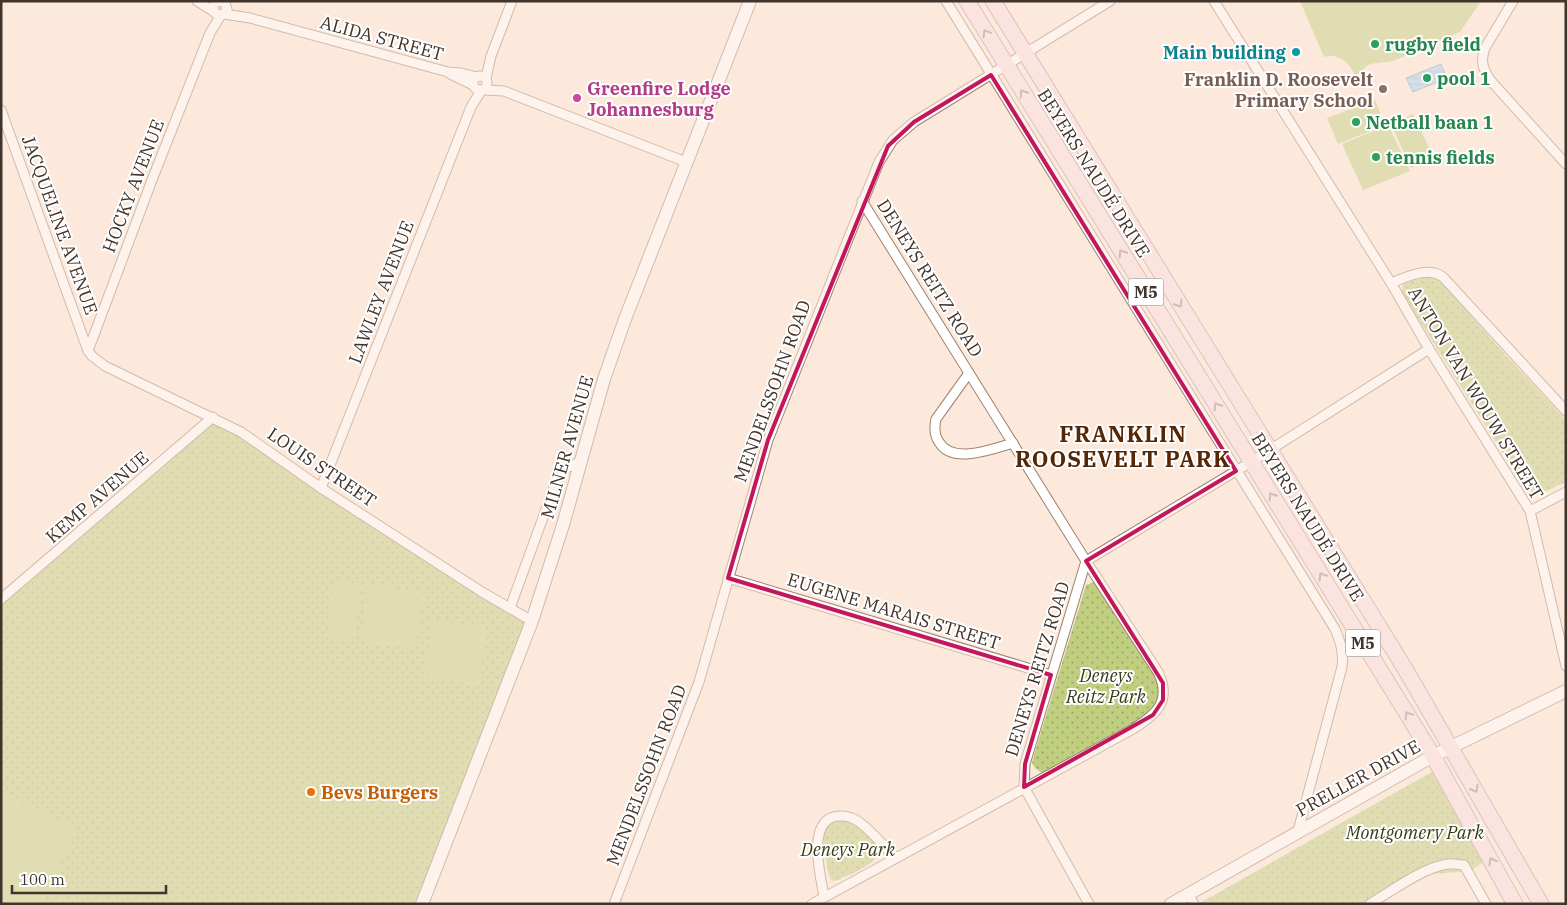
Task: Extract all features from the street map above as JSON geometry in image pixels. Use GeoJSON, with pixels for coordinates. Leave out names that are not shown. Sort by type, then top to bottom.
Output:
{"type":"FeatureCollection","features":[{"type":"Feature","properties":{"kind":"main road","name":"MILNER AVENUE"},"geometry":{"type":"LineString","coordinates":[[422,904],[546,581],[604,380],[625,319],[750,1]]}},
{"type":"Feature","properties":{"kind":"main road","name":"BEYERS NAUDÉ DRIVE"},"geometry":{"type":"LineString","coordinates":[[966,1],[1433,756],[1516,904]]}},
{"type":"Feature","properties":{"kind":"main road","name":"BEYERS NAUDÉ DRIVE"},"geometry":{"type":"LineString","coordinates":[[992,1],[1451,747],[1541,904]]}},
{"type":"Feature","properties":{"kind":"main road","name":"PRELLER DRIVE"},"geometry":{"type":"LineString","coordinates":[[1171,904],[1191,899],[1298,831],[1433,756],[1566,691]]}},
{"type":"Feature","properties":{"kind":"street","name":"ALIDA STREET"},"geometry":{"type":"LineString","coordinates":[[197,1],[247,14],[250,18],[448,72],[504,91],[686,162]]}},
{"type":"Feature","properties":{"kind":"street","name":"LAWLEY AVENUE"},"geometry":{"type":"LineString","coordinates":[[321,488],[512,1]]}},
{"type":"Feature","properties":{"kind":"street","name":"BEYERS NAUDÉ DRIVE"},"geometry":{"type":"LineString","coordinates":[[946,1],[1335,629],[1342,646],[1342,668],[1298,831]]}},
{"type":"Feature","properties":{"kind":"street","name":"MENDELSSOHN ROAD"},"geometry":{"type":"LineString","coordinates":[[614,904],[694,698],[768,440],[862,201],[882,157],[901,132],[1110,1]]}},
{"type":"Feature","properties":{"kind":"street","name":"ANTON VAN WOUW STREET"},"geometry":{"type":"LineString","coordinates":[[1214,1],[1530,511],[1566,666]]}},
{"type":"Feature","properties":{"kind":"street"},"geometry":{"type":"LineString","coordinates":[[1513,1],[1484,48],[1482,61],[1486,74],[1566,164]]}},
{"type":"Feature","properties":{"kind":"street","name":"HOCKY AVENUE"},"geometry":{"type":"LineString","coordinates":[[88,351],[220,6]]}},
{"type":"Feature","properties":{"kind":"street","name":"JACQUELINE AVENUE"},"geometry":{"type":"LineString","coordinates":[[1,110],[88,351]]}},
{"type":"Feature","properties":{"kind":"street","name":"DENEYS REITZ ROAD"},"geometry":{"type":"LineString","coordinates":[[812,904],[1144,722],[1153,715],[1163,700],[1163,683],[1158,672],[1086,561],[862,201]]}},
{"type":"Feature","properties":{"kind":"street","name":"ANTON VAN WOUW STREET"},"geometry":{"type":"LineString","coordinates":[[1391,284],[1408,276],[1426,272],[1433,272],[1443,277],[1566,411]]}},
{"type":"Feature","properties":{"kind":"street"},"geometry":{"type":"LineString","coordinates":[[1086,561],[1251,462],[1429,349]]}},
{"type":"Feature","properties":{"kind":"street","name":"LOUIS STREET"},"geometry":{"type":"LineString","coordinates":[[88,351],[104,366],[213,417],[256,441],[321,488],[482,592],[532,621]]}},
{"type":"Feature","properties":{"kind":"street","name":"DENEYS REITZ ROAD"},"geometry":{"type":"LineString","coordinates":[[969,373],[936,419],[935,434],[938,441],[948,451],[962,454],[994,449],[1013,443]]}},
{"type":"Feature","properties":{"kind":"street","name":"KEMP AVENUE"},"geometry":{"type":"LineString","coordinates":[[1,600],[213,417]]}},
{"type":"Feature","properties":{"kind":"street"},"geometry":{"type":"LineString","coordinates":[[510,608],[556,482],[566,468],[580,462]]}},
{"type":"Feature","properties":{"kind":"street"},"geometry":{"type":"LineString","coordinates":[[1530,511],[1566,492]]}},
{"type":"Feature","properties":{"kind":"street","name":"DENEYS REITZ ROAD"},"geometry":{"type":"LineString","coordinates":[[1024,787],[1025,764],[1086,561]]}},
{"type":"Feature","properties":{"kind":"street","name":"EUGENE MARAIS STREET"},"geometry":{"type":"LineString","coordinates":[[728,578],[1051,675]]}},
{"type":"Feature","properties":{"kind":"street"},"geometry":{"type":"LineString","coordinates":[[1024,787],[1089,904]]}},
{"type":"Feature","properties":{"kind":"street"},"geometry":{"type":"LineString","coordinates":[[824,897],[818,846],[820,830],[828,820],[841,816],[854,819],[896,858]]}},
{"type":"Feature","properties":{"kind":"street"},"geometry":{"type":"LineString","coordinates":[[1370,904],[1409,880],[1438,866],[1450,863],[1464,866],[1486,904]]}},
{"type":"Feature","properties":{"kind":"highlighted area"},"geometry":{"type":"Polygon","coordinates":[[[991,75],[1236,471],[1086,561],[1163,683],[1163,700],[1153,715],[1024,787],[1025,764],[1051,675],[728,578],[768,440],[888,146],[914,122],[991,75]]]}},
{"type":"Feature","properties":{"kind":"green space","name":"rugby field"},"geometry":{"type":"Polygon","coordinates":[[[1300,1],[1481,1],[1460,32],[1393,61],[1370,64],[1364,68],[1364,74],[1355,75],[1350,66],[1343,60],[1334,56],[1324,57],[1300,1]]]}},
{"type":"Feature","properties":{"kind":"green space","name":"Netball baan 1"},"geometry":{"type":"Polygon","coordinates":[[[1375,100],[1385,125],[1338,144],[1327,118],[1375,100]]]}},
{"type":"Feature","properties":{"kind":"green space"},"geometry":{"type":"Polygon","coordinates":[[[1413,114],[1434,158],[1411,168],[1391,124],[1413,114]]]}},
{"type":"Feature","properties":{"kind":"green space","name":"tennis fields"},"geometry":{"type":"Polygon","coordinates":[[[1388,125],[1410,171],[1363,190],[1342,144],[1388,125]]]}},
{"type":"Feature","properties":{"kind":"green space"},"geometry":{"type":"Polygon","coordinates":[[[1422,276],[1438,278],[1566,420],[1566,482],[1534,496],[1527,491],[1402,293],[1403,284],[1422,276]]]}},
{"type":"Feature","properties":{"kind":"green space"},"geometry":{"type":"Polygon","coordinates":[[[213,417],[532,621],[422,904],[1,904],[1,601],[213,417]]]}},
{"type":"Feature","properties":{"kind":"green space"},"geometry":{"type":"Polygon","coordinates":[[[334,580],[361,584],[354,642],[327,638],[334,580]]]}},
{"type":"Feature","properties":{"kind":"green space","name":"Deneys Reitz Park"},"geometry":{"type":"Polygon","coordinates":[[[1094,582],[1158,672],[1164,694],[1144,722],[1042,773],[1032,763],[1034,755],[1086,585],[1094,582]]]}},
{"type":"Feature","properties":{"kind":"green space"},"geometry":{"type":"Polygon","coordinates":[[[368,584],[424,593],[416,649],[361,641],[368,584]]]}},
{"type":"Feature","properties":{"kind":"green space"},"geometry":{"type":"Polygon","coordinates":[[[432,620],[486,627],[479,685],[424,677],[432,620]]]}},
{"type":"Feature","properties":{"kind":"green space","name":"Montgomery Park"},"geometry":{"type":"Polygon","coordinates":[[[1437,769],[1483,862],[1471,871],[1432,874],[1377,904],[1198,904],[1437,769]]]}},
{"type":"Feature","properties":{"kind":"green space"},"geometry":{"type":"Polygon","coordinates":[[[1,793],[77,827],[42,904],[1,904],[1,793]]]}},
{"type":"Feature","properties":{"kind":"green space","name":"Deneys Park"},"geometry":{"type":"Polygon","coordinates":[[[848,819],[879,845],[879,851],[876,857],[865,867],[832,881],[824,850],[825,831],[832,823],[848,819]]]}},
{"type":"Feature","properties":{"kind":"water","name":"pool 1"},"geometry":{"type":"Polygon","coordinates":[[[1441,64],[1447,78],[1413,92],[1406,78],[1441,64]]]}},
{"type":"Feature","properties":{"kind":"place","name":"rugby field"},"geometry":{"type":"Point","coordinates":[1375,44]}},
{"type":"Feature","properties":{"kind":"place","name":"Main building"},"geometry":{"type":"Point","coordinates":[1296,52]}},
{"type":"Feature","properties":{"kind":"place","name":"pool 1"},"geometry":{"type":"Point","coordinates":[1427,78]}},
{"type":"Feature","properties":{"kind":"place","name":"Franklin D. Roosevelt Primary School"},"geometry":{"type":"Point","coordinates":[1383,89]}},
{"type":"Feature","properties":{"kind":"place","name":"Greenfire Lodge Johannesburg"},"geometry":{"type":"Point","coordinates":[577,98]}},
{"type":"Feature","properties":{"kind":"place","name":"Netball baan 1"},"geometry":{"type":"Point","coordinates":[1356,122]}},
{"type":"Feature","properties":{"kind":"place","name":"tennis fields"},"geometry":{"type":"Point","coordinates":[1376,157]}},
{"type":"Feature","properties":{"kind":"place","name":"Bevs Burgers"},"geometry":{"type":"Point","coordinates":[311,792]}},
{"type":"Feature","properties":{"kind":"district","name":"FRANKLIN ROOSEVELT PARK"},"geometry":{"type":"Point","coordinates":[1123,446]}}]}
